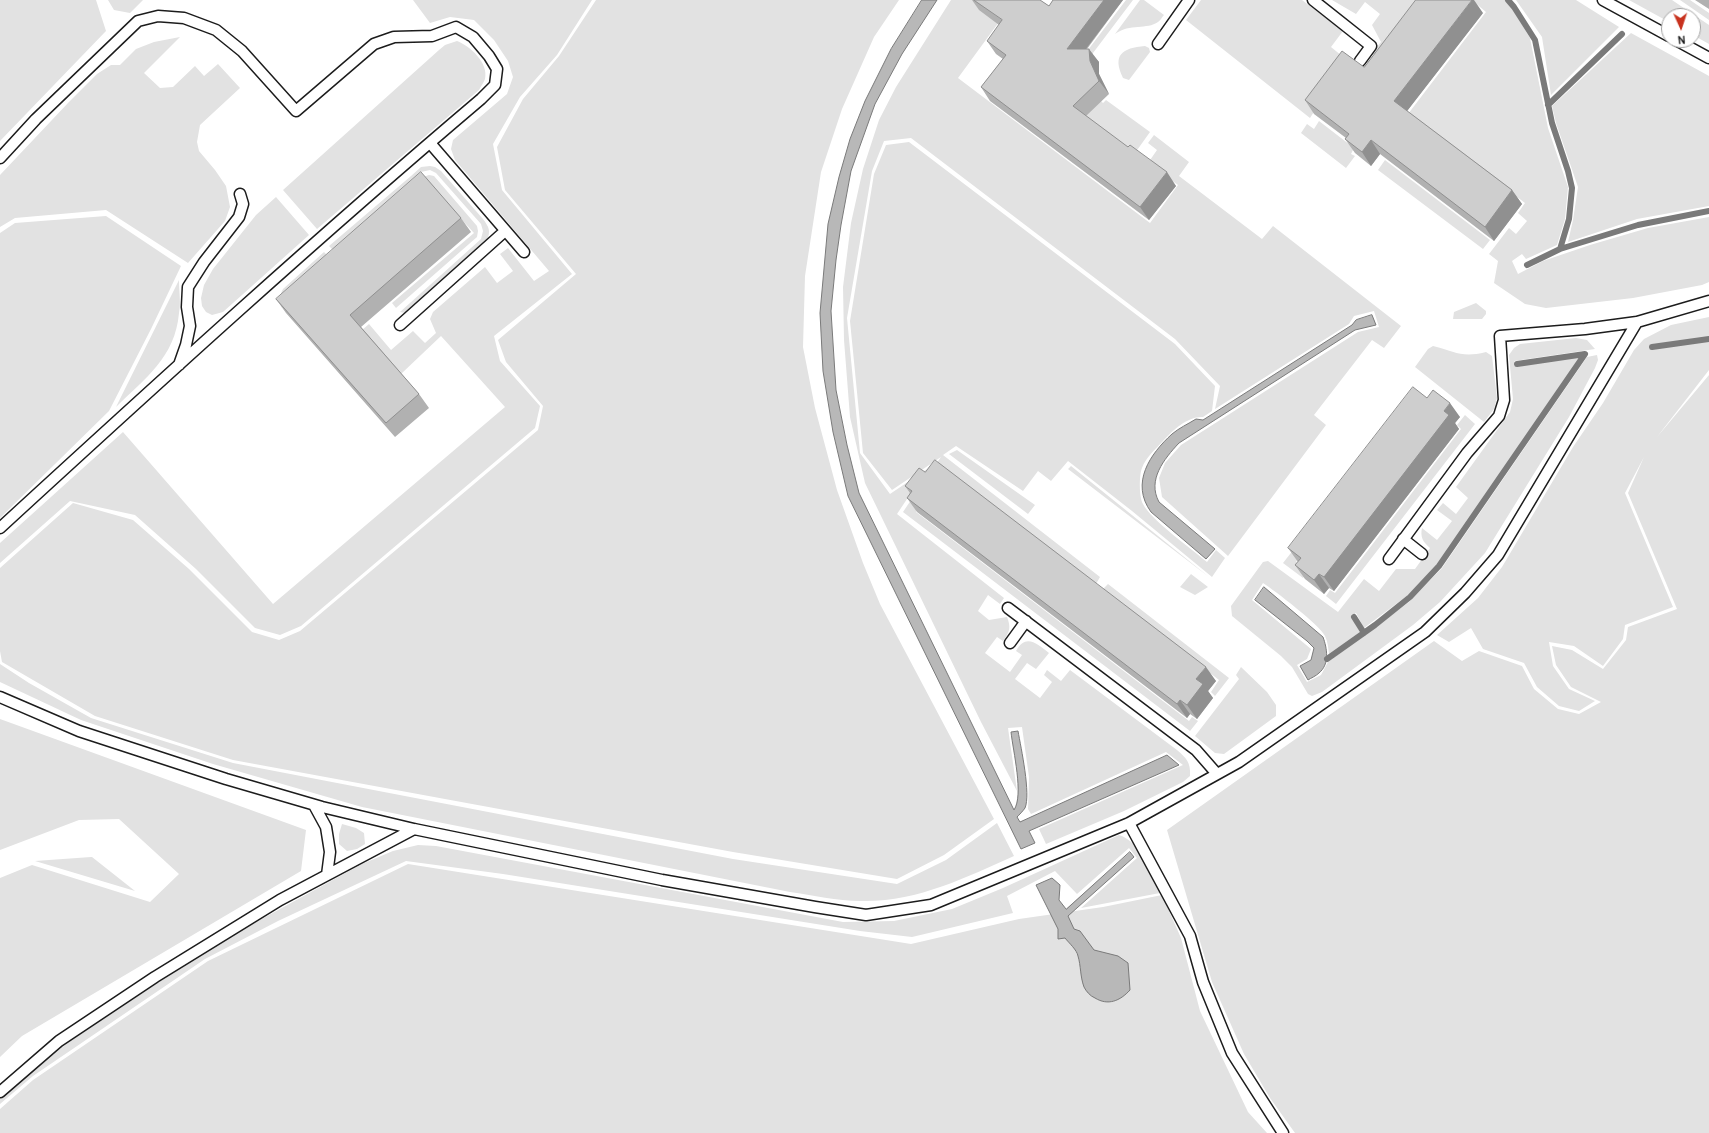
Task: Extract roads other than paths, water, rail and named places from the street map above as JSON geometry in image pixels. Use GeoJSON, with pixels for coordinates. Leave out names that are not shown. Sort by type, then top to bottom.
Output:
{"type":"FeatureCollection","features":[{"type":"Feature","properties":{"kind":"lane"},"geometry":{"type":"LineString","coordinates":[[1158,44],[1189,0]]}},
{"type":"Feature","properties":{"kind":"lane"},"geometry":{"type":"LineString","coordinates":[[1313,0],[1371,46],[1360,61]]}},
{"type":"Feature","properties":{"kind":"lane"},"geometry":{"type":"LineString","coordinates":[[1603,0],[1661,32]]}},
{"type":"Feature","properties":{"kind":"lane"},"geometry":{"type":"LineString","coordinates":[[0,158],[36,119],[138,21],[158,16],[184,18],[216,30],[242,51],[296,111],[374,44],[394,37],[432,36],[456,27],[473,37],[489,56],[497,69],[495,85],[481,99],[178,367],[0,528]]}},
{"type":"Feature","properties":{"kind":"lane"},"geometry":{"type":"LineString","coordinates":[[1691,48],[1709,58]]}},
{"type":"Feature","properties":{"kind":"lane"},"geometry":{"type":"LineString","coordinates":[[430,143],[524,252]]}},
{"type":"Feature","properties":{"kind":"lane"},"geometry":{"type":"LineString","coordinates":[[178,367],[186,345],[190,326],[187,307],[188,287],[204,262],[239,217],[243,204],[240,194]]}},
{"type":"Feature","properties":{"kind":"lane"},"geometry":{"type":"LineString","coordinates":[[400,325],[506,231]]}},
{"type":"Feature","properties":{"kind":"lane"},"geometry":{"type":"LineString","coordinates":[[1389,558],[1467,453],[1499,416],[1504,400],[1500,336],[1585,329],[1637,322],[1709,301]]}},
{"type":"Feature","properties":{"kind":"lane"},"geometry":{"type":"LineString","coordinates":[[0,696],[79,731],[226,779],[314,805],[414,829],[662,880],[866,915],[931,905],[1129,822],[1239,762],[1426,632],[1465,593],[1498,555],[1637,322]]}},
{"type":"Feature","properties":{"kind":"lane"},"geometry":{"type":"LineString","coordinates":[[1403,539],[1422,554]]}},
{"type":"Feature","properties":{"kind":"lane"},"geometry":{"type":"LineString","coordinates":[[1008,608],[1196,750],[1217,774]]}},
{"type":"Feature","properties":{"kind":"lane"},"geometry":{"type":"LineString","coordinates":[[1010,643],[1026,621]]}},
{"type":"Feature","properties":{"kind":"lane"},"geometry":{"type":"LineString","coordinates":[[314,805],[326,827],[330,852],[327,875]]}},
{"type":"Feature","properties":{"kind":"lane"},"geometry":{"type":"LineString","coordinates":[[1129,822],[1190,936],[1203,982],[1232,1053],[1282,1133]]}},
{"type":"Feature","properties":{"kind":"lane"},"geometry":{"type":"LineString","coordinates":[[0,1092],[59,1041],[155,977],[280,900],[414,829]]}},
{"type":"Feature","properties":{"kind":"waterway"},"geometry":{"type":"LineString","coordinates":[[1508,0],[1535,40],[1552,123],[1572,188],[1569,219],[1560,249]]}},
{"type":"Feature","properties":{"kind":"waterway"},"geometry":{"type":"LineString","coordinates":[[1548,105],[1622,34]]}},
{"type":"Feature","properties":{"kind":"waterway"},"geometry":{"type":"LineString","coordinates":[[1527,265],[1560,249],[1638,225],[1709,211]]}},
{"type":"Feature","properties":{"kind":"waterway"},"geometry":{"type":"LineString","coordinates":[[1652,347],[1709,339]]}},
{"type":"Feature","properties":{"kind":"waterway"},"geometry":{"type":"LineString","coordinates":[[1327,659],[1375,625],[1410,597],[1439,566],[1585,354],[1517,364]]}},
{"type":"Feature","properties":{"kind":"waterway"},"geometry":{"type":"LineString","coordinates":[[1354,617],[1364,633]]}}]}
